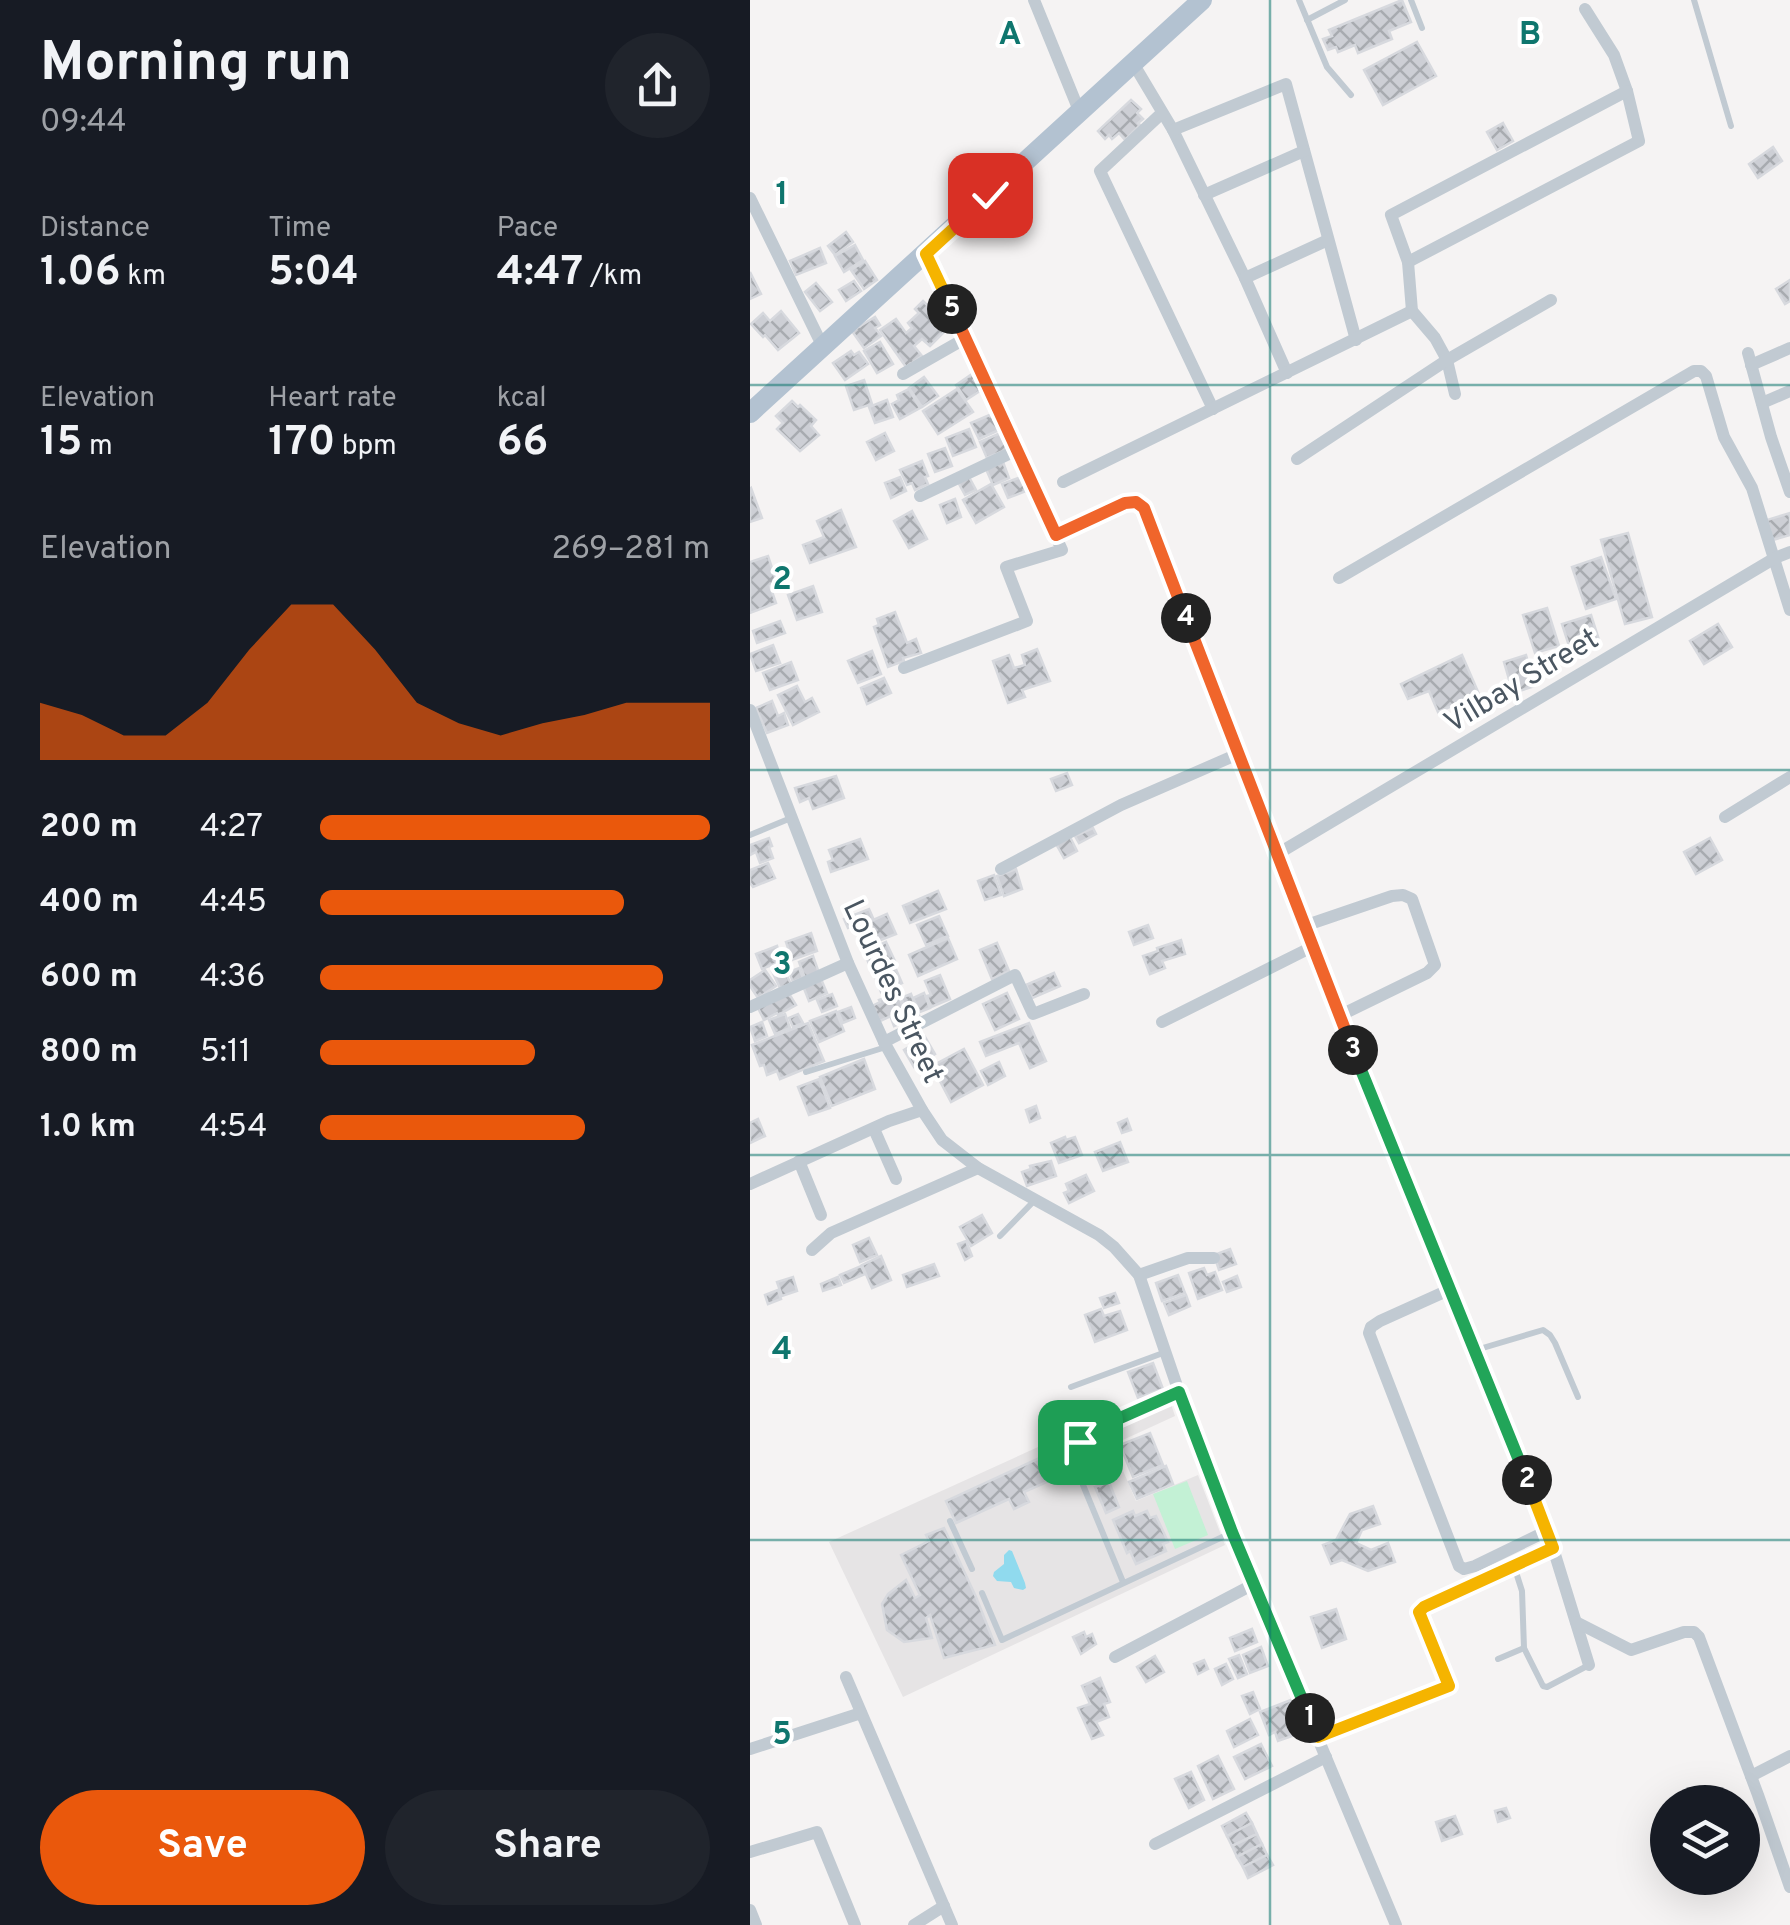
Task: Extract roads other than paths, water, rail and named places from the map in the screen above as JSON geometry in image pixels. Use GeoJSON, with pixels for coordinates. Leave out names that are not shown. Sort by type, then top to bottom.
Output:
{"type":"FeatureCollection","features":[{"type":"Feature","properties":{"kind":"main road"},"geometry":{"type":"LineString","coordinates":[[750,413],[1202,0]]}},
{"type":"Feature","properties":{"kind":"street"},"geometry":{"type":"LineString","coordinates":[[1034,0],[1080,113]]}},
{"type":"Feature","properties":{"kind":"street"},"geometry":{"type":"LineString","coordinates":[[1408,262],[1639,141],[1614,55],[1585,9]]}},
{"type":"Feature","properties":{"kind":"street"},"geometry":{"type":"LineString","coordinates":[[1132,63],[1173,130],[1286,373]]}},
{"type":"Feature","properties":{"kind":"street"},"geometry":{"type":"LineString","coordinates":[[1173,130],[1286,84],[1356,340]]}},
{"type":"Feature","properties":{"kind":"street"},"geometry":{"type":"LineString","coordinates":[[1455,394],[1447,360],[1435,338],[1412,311],[1408,262],[1391,215],[1627,92]]}},
{"type":"Feature","properties":{"kind":"street"},"geometry":{"type":"LineString","coordinates":[[1162,113],[1100,171],[1213,409]]}},
{"type":"Feature","properties":{"kind":"street"},"geometry":{"type":"LineString","coordinates":[[1204,194],[1304,151]]}},
{"type":"Feature","properties":{"kind":"street"},"geometry":{"type":"LineString","coordinates":[[750,198],[823,348]]}},
{"type":"Feature","properties":{"kind":"street"},"geometry":{"type":"LineString","coordinates":[[1244,278],[1328,240]]}},
{"type":"Feature","properties":{"kind":"street"},"geometry":{"type":"LineString","coordinates":[[904,668],[1027,622],[1006,566],[1062,550],[926,254]]}},
{"type":"Feature","properties":{"kind":"street"},"geometry":{"type":"LineString","coordinates":[[1297,458],[1447,360],[1551,300]]}},
{"type":"Feature","properties":{"kind":"street"},"geometry":{"type":"LineString","coordinates":[[1062,482],[1412,311]]}},
{"type":"Feature","properties":{"kind":"street"},"geometry":{"type":"LineString","coordinates":[[902,374],[966,338]]}},
{"type":"Feature","properties":{"kind":"street"},"geometry":{"type":"LineString","coordinates":[[1790,348],[1750,359],[1790,492]]}},
{"type":"Feature","properties":{"kind":"street"},"geometry":{"type":"LineString","coordinates":[[1339,578],[1596,427],[1701,371],[1706,376],[1724,437],[1752,488],[1790,610]]}},
{"type":"Feature","properties":{"kind":"street"},"geometry":{"type":"LineString","coordinates":[[1762,404],[1790,391]]}},
{"type":"Feature","properties":{"kind":"street"},"geometry":{"type":"LineString","coordinates":[[920,496],[1017,450]]}},
{"type":"Feature","properties":{"kind":"street"},"geometry":{"type":"LineString","coordinates":[[1056,535],[1125,503],[1136,502],[1144,508],[1279,852],[1312,947],[1553,1548],[1589,1665]]}},
{"type":"Feature","properties":{"kind":"street","name":"Vilbay Street"},"geometry":{"type":"LineString","coordinates":[[1279,852],[1790,552]]}},
{"type":"Feature","properties":{"kind":"street","name":"Lourdes Street"},"geometry":{"type":"LineString","coordinates":[[750,710],[848,963],[886,1044],[942,1140],[978,1168],[1100,1235],[1139,1275],[1232,1532],[1396,1925]]}},
{"type":"Feature","properties":{"kind":"street"},"geometry":{"type":"LineString","coordinates":[[1001,868],[1121,805],[1238,754]]}},
{"type":"Feature","properties":{"kind":"street"},"geometry":{"type":"LineString","coordinates":[[1726,817],[1790,777]]}},
{"type":"Feature","properties":{"kind":"street"},"geometry":{"type":"LineString","coordinates":[[1304,926],[1392,896],[1412,899],[1434,965],[1426,973],[1340,1016]]}},
{"type":"Feature","properties":{"kind":"street"},"geometry":{"type":"LineString","coordinates":[[1162,1022],[1312,947]]}},
{"type":"Feature","properties":{"kind":"street"},"geometry":{"type":"LineString","coordinates":[[750,1006],[848,963]]}},
{"type":"Feature","properties":{"kind":"street"},"geometry":{"type":"LineString","coordinates":[[886,1044],[1014,976],[1033,1014],[1084,994]]}},
{"type":"Feature","properties":{"kind":"street"},"geometry":{"type":"LineString","coordinates":[[750,1184],[889,1120],[922,1110]]}},
{"type":"Feature","properties":{"kind":"street"},"geometry":{"type":"LineString","coordinates":[[874,1128],[896,1180]]}},
{"type":"Feature","properties":{"kind":"street"},"geometry":{"type":"LineString","coordinates":[[799,1161],[821,1215]]}},
{"type":"Feature","properties":{"kind":"street"},"geometry":{"type":"LineString","coordinates":[[812,1250],[831,1233],[978,1168]]}},
{"type":"Feature","properties":{"kind":"street"},"geometry":{"type":"LineString","coordinates":[[1139,1275],[1188,1258],[1214,1258]]}},
{"type":"Feature","properties":{"kind":"street"},"geometry":{"type":"LineString","coordinates":[[1452,1289],[1380,1321],[1369,1332],[1452,1548],[1464,1569],[1546,1531]]}},
{"type":"Feature","properties":{"kind":"street"},"geometry":{"type":"LineString","coordinates":[[1115,1657],[1254,1584]]}},
{"type":"Feature","properties":{"kind":"street"},"geometry":{"type":"LineString","coordinates":[[1576,1622],[1631,1650],[1694,1632],[1790,1885]]}},
{"type":"Feature","properties":{"kind":"street"},"geometry":{"type":"LineString","coordinates":[[846,1678],[952,1925]]}},
{"type":"Feature","properties":{"kind":"street"},"geometry":{"type":"LineString","coordinates":[[750,1749],[861,1713]]}},
{"type":"Feature","properties":{"kind":"street"},"geometry":{"type":"LineString","coordinates":[[1751,1776],[1790,1756]]}},
{"type":"Feature","properties":{"kind":"street"},"geometry":{"type":"LineString","coordinates":[[1155,1844],[1326,1757]]}},
{"type":"Feature","properties":{"kind":"street"},"geometry":{"type":"LineString","coordinates":[[750,1852],[817,1832],[855,1925]]}},
{"type":"Feature","properties":{"kind":"street"},"geometry":{"type":"LineString","coordinates":[[914,1925],[944,1906]]}},
{"type":"Feature","properties":{"kind":"street"},"geometry":{"type":"LineString","coordinates":[[750,1910],[756,1925]]}},
{"type":"Feature","properties":{"kind":"lane"},"geometry":{"type":"LineString","coordinates":[[1299,0],[1327,67],[1351,95]]}},
{"type":"Feature","properties":{"kind":"lane"},"geometry":{"type":"LineString","coordinates":[[1307,20],[1345,0]]}},
{"type":"Feature","properties":{"kind":"lane"},"geometry":{"type":"LineString","coordinates":[[1412,0],[1422,28]]}},
{"type":"Feature","properties":{"kind":"lane"},"geometry":{"type":"LineString","coordinates":[[1694,0],[1731,126]]}},
{"type":"Feature","properties":{"kind":"lane"},"geometry":{"type":"LineString","coordinates":[[750,835],[792,818]]}},
{"type":"Feature","properties":{"kind":"lane"},"geometry":{"type":"LineString","coordinates":[[806,1072],[886,1044]]}},
{"type":"Feature","properties":{"kind":"lane"},"geometry":{"type":"LineString","coordinates":[[1000,1236],[1036,1199]]}},
{"type":"Feature","properties":{"kind":"lane"},"geometry":{"type":"LineString","coordinates":[[1476,1350],[1543,1330],[1555,1343],[1578,1397]]}},
{"type":"Feature","properties":{"kind":"lane"},"geometry":{"type":"LineString","coordinates":[[1070,1387],[1166,1352]]}},
{"type":"Feature","properties":{"kind":"lane"},"geometry":{"type":"LineString","coordinates":[[1080,1442],[1102,1426],[1179,1392]]}},
{"type":"Feature","properties":{"kind":"lane"},"geometry":{"type":"LineString","coordinates":[[1084,1486],[1124,1582]]}},
{"type":"Feature","properties":{"kind":"lane"},"geometry":{"type":"LineString","coordinates":[[950,1522],[972,1570]]}},
{"type":"Feature","properties":{"kind":"lane"},"geometry":{"type":"LineString","coordinates":[[982,1593],[1002,1640],[1232,1532]]}},
{"type":"Feature","properties":{"kind":"lane"},"geometry":{"type":"LineString","coordinates":[[1318,1737],[1449,1686],[1419,1612],[1553,1548]]}},
{"type":"Feature","properties":{"kind":"lane"},"geometry":{"type":"LineString","coordinates":[[1514,1566],[1522,1591],[1524,1648],[1543,1686],[1589,1665]]}},
{"type":"Feature","properties":{"kind":"lane"},"geometry":{"type":"LineString","coordinates":[[1498,1659],[1524,1648]]}},
{"type":"Feature","properties":{"kind":"water"},"geometry":{"type":"Polygon","coordinates":[[[1009,1550],[1025,1583],[1023,1590],[993,1576],[1004,1564],[1004,1555],[1009,1550]]]}}]}
